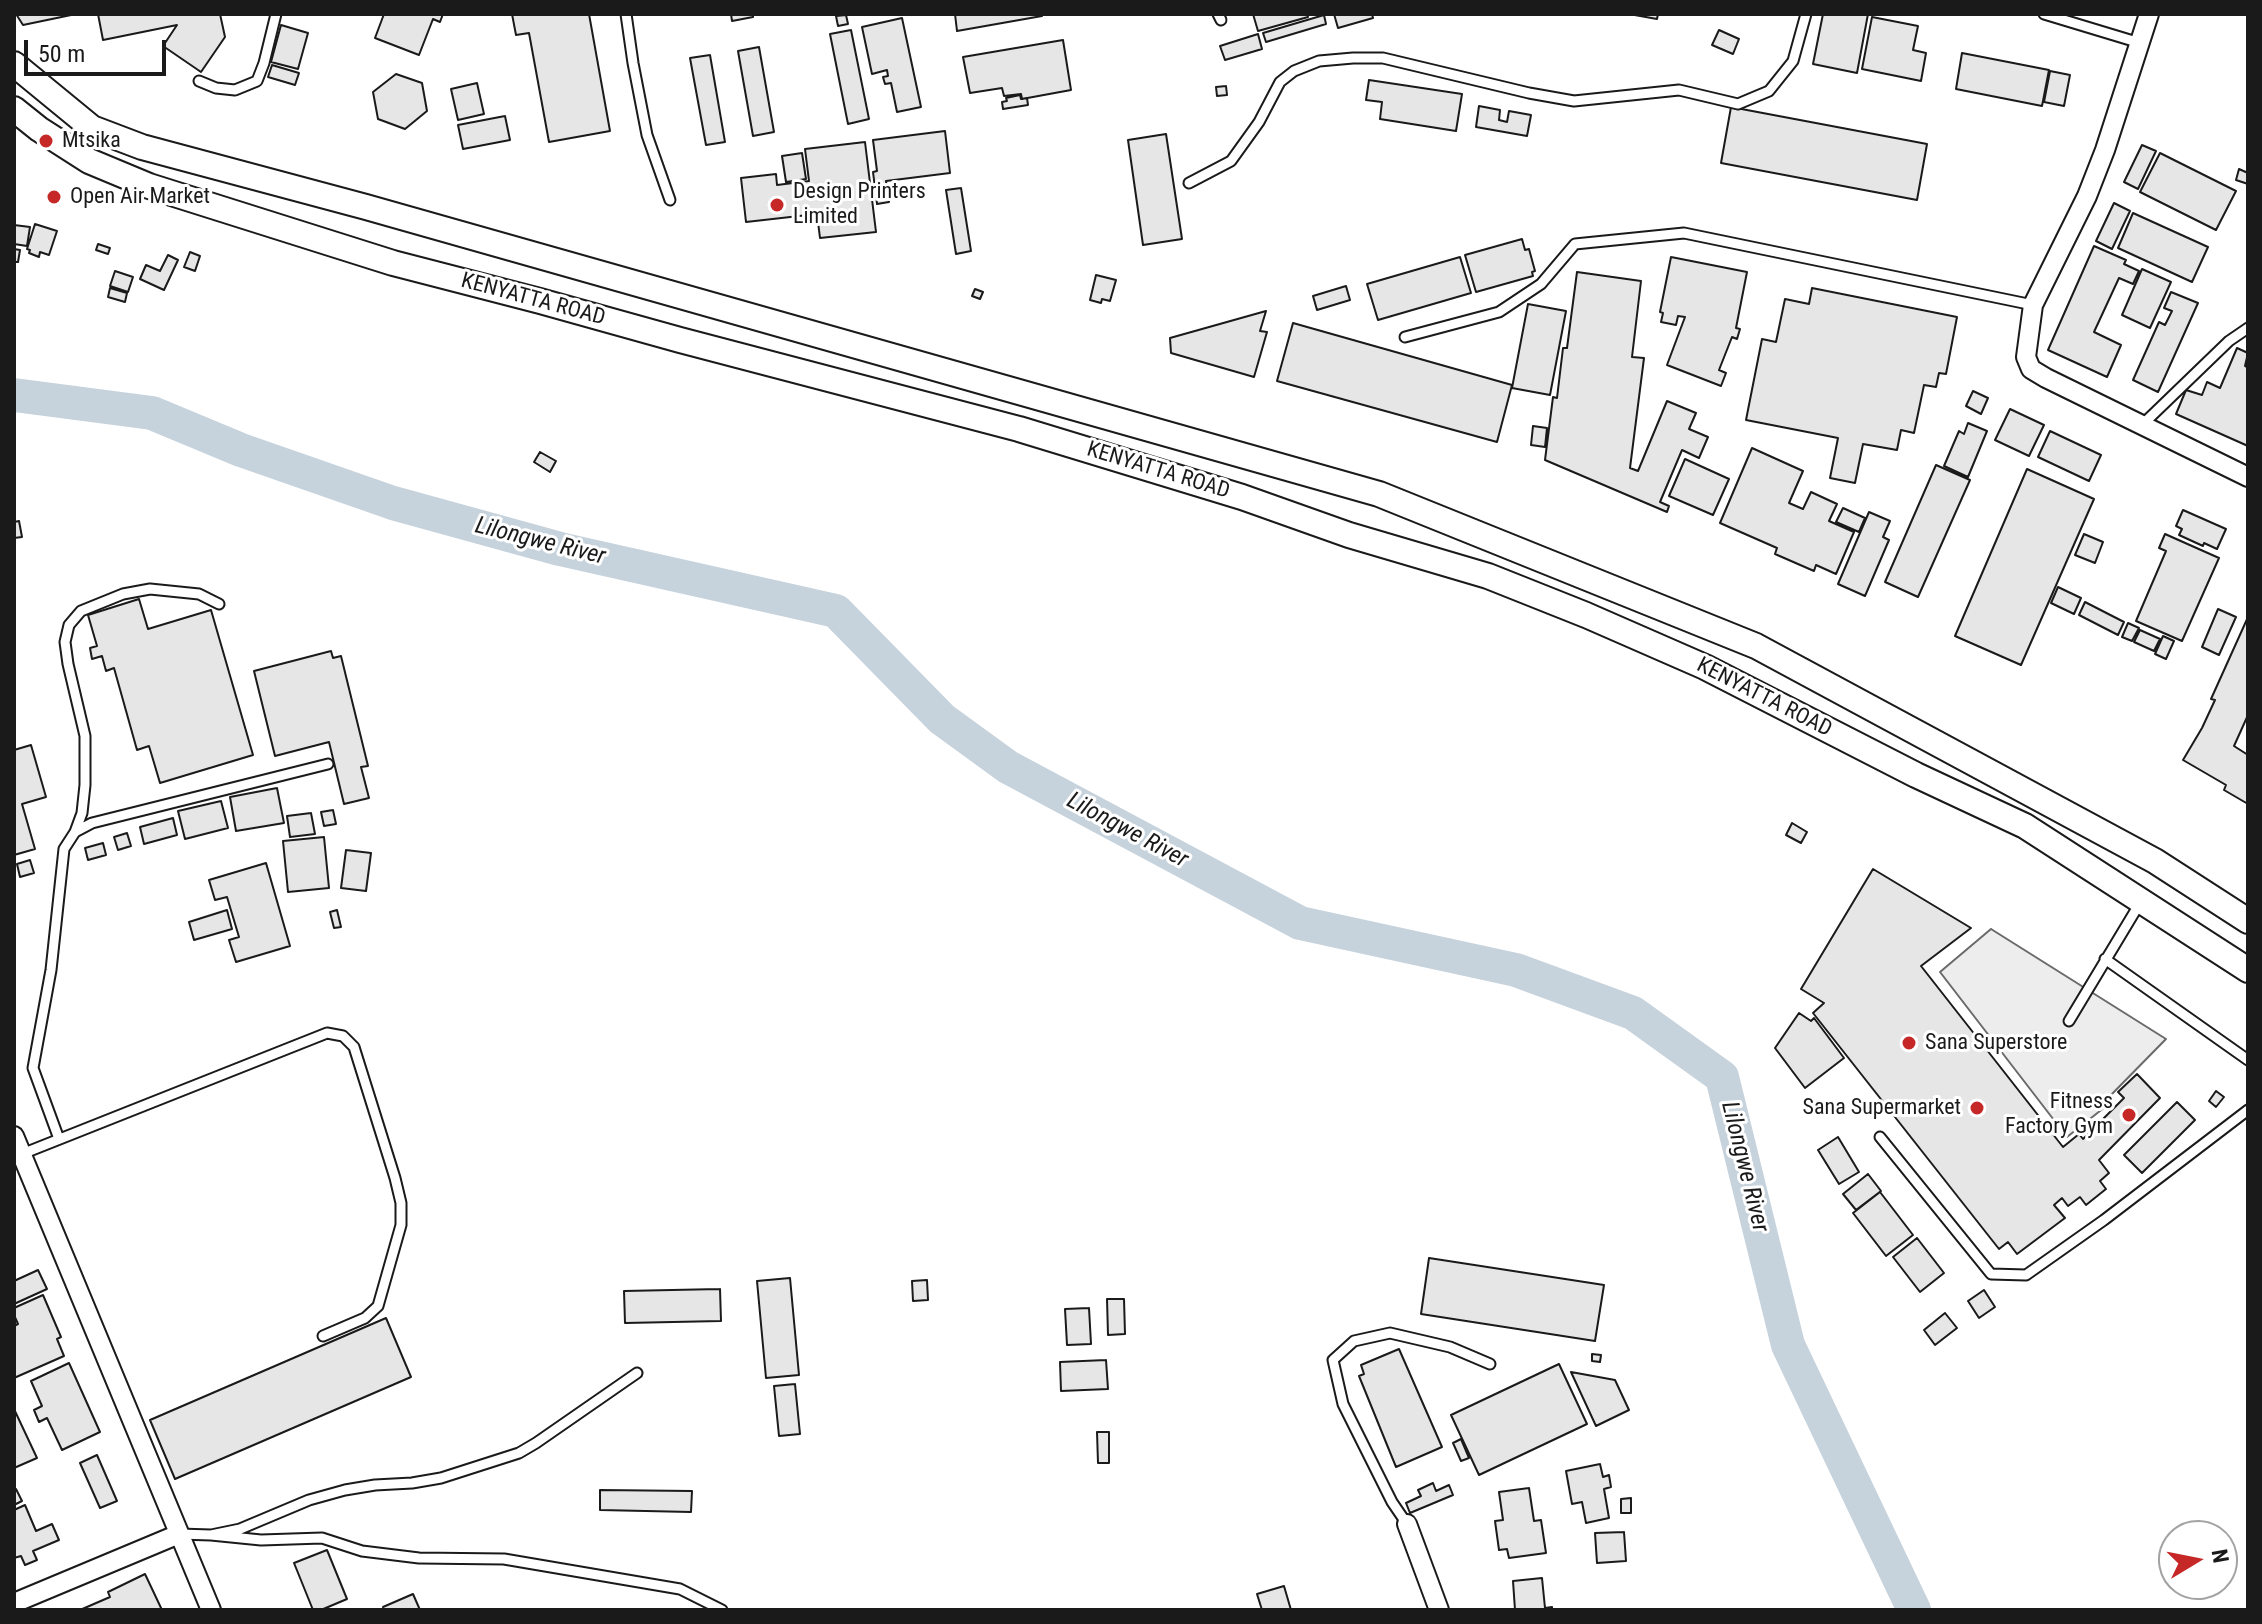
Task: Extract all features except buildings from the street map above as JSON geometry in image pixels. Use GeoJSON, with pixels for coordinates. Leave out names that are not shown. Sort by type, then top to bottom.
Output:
{"type":"FeatureCollection","features":[{"type":"Feature","properties":{"kind":"main road","name":"KENYATTA ROAD"},"geometry":{"type":"LineString","coordinates":[[14,64],[92,128],[142,147],[366,207],[1379,494],[1756,646],[2155,861],[2248,921]]}},
{"type":"Feature","properties":{"kind":"main road","name":"KENYATTA ROAD"},"geometry":{"type":"LineString","coordinates":[[14,109],[89,161],[149,186],[393,263],[1019,429],[1242,497],[1349,535],[1488,576],[1705,667],[1916,775],[2025,826],[2248,970]]}},
{"type":"Feature","properties":{"kind":"street"},"geometry":{"type":"LineString","coordinates":[[2149,14],[2087,196],[2033,305],[2026,357],[2031,369],[2046,378],[2248,477]]}},
{"type":"Feature","properties":{"kind":"street"},"geometry":{"type":"LineString","coordinates":[[14,1136],[18,1156],[211,1610]]}},
{"type":"Feature","properties":{"kind":"street"},"geometry":{"type":"LineString","coordinates":[[1407,1524],[1439,1610]]}},
{"type":"Feature","properties":{"kind":"street"},"geometry":{"type":"LineString","coordinates":[[14,1603],[179,1534]]}},
{"type":"Feature","properties":{"kind":"lane"},"geometry":{"type":"LineString","coordinates":[[199,81],[216,88],[235,90],[257,81],[276,14]]}},
{"type":"Feature","properties":{"kind":"lane"},"geometry":{"type":"LineString","coordinates":[[626,14],[647,135],[670,200]]}},
{"type":"Feature","properties":{"kind":"lane"},"geometry":{"type":"LineString","coordinates":[[1189,183],[1231,161],[1259,122],[1280,82],[1294,71],[1319,61],[1383,58],[1574,101],[1679,90],[1738,104],[1769,91],[1793,61],[1806,14]]}},
{"type":"Feature","properties":{"kind":"lane"},"geometry":{"type":"LineString","coordinates":[[2044,14],[2140,43]]}},
{"type":"Feature","properties":{"kind":"lane"},"geometry":{"type":"LineString","coordinates":[[1405,337],[1499,312],[1541,284],[1575,244],[1684,233],[2033,305]]}},
{"type":"Feature","properties":{"kind":"lane"},"geometry":{"type":"LineString","coordinates":[[2142,425],[2229,341],[2248,328]]}},
{"type":"Feature","properties":{"kind":"lane"},"geometry":{"type":"LineString","coordinates":[[59,1139],[33,1068],[51,970],[64,849],[82,813],[85,785],[85,736],[65,642],[69,625],[81,611],[123,594],[150,589],[199,594],[219,604]]}},
{"type":"Feature","properties":{"kind":"lane"},"geometry":{"type":"LineString","coordinates":[[75,832],[92,823],[328,764]]}},
{"type":"Feature","properties":{"kind":"lane"},"geometry":{"type":"LineString","coordinates":[[2069,1021],[2141,900]]}},
{"type":"Feature","properties":{"kind":"lane"},"geometry":{"type":"LineString","coordinates":[[2105,959],[2248,1060]]}},
{"type":"Feature","properties":{"kind":"lane"},"geometry":{"type":"LineString","coordinates":[[18,1156],[327,1033],[343,1036],[354,1047],[395,1178],[401,1203],[401,1225],[378,1306],[365,1318],[323,1336]]}},
{"type":"Feature","properties":{"kind":"lane"},"geometry":{"type":"LineString","coordinates":[[1880,1137],[1991,1274],[2026,1275],[2248,1110]]}},
{"type":"Feature","properties":{"kind":"lane"},"geometry":{"type":"LineString","coordinates":[[1407,1524],[1392,1502],[1343,1404],[1333,1360],[1354,1341],[1390,1333],[1450,1347],[1490,1364]]}},
{"type":"Feature","properties":{"kind":"lane"},"geometry":{"type":"LineString","coordinates":[[211,1535],[240,1529],[309,1500],[345,1490],[441,1478],[519,1453],[637,1373]]}},
{"type":"Feature","properties":{"kind":"lane"},"geometry":{"type":"LineString","coordinates":[[179,1534],[261,1540],[322,1538],[362,1551],[419,1558],[504,1559],[680,1589],[722,1610]]}},
{"type":"Feature","properties":{"kind":"shaded area"},"geometry":{"type":"Polygon","coordinates":[[[1991,929],[2166,1039],[2109,1097],[2105,1107],[2067,1137],[1940,972],[1991,929]]]}},
{"type":"Feature","properties":{"kind":"waterway","name":"Lilongwe River"},"geometry":{"type":"LineString","coordinates":[[14,395],[152,413],[241,450],[393,503],[560,549],[836,611],[942,719],[1008,767],[1300,923],[1516,970],[1633,1013],[1722,1077],[1788,1345],[1914,1610]]}},
{"type":"Feature","properties":{"kind":"place","name":"Mtsika"},"geometry":{"type":"Point","coordinates":[46,141]}},
{"type":"Feature","properties":{"kind":"place","name":"Open Air Market"},"geometry":{"type":"Point","coordinates":[54,197]}},
{"type":"Feature","properties":{"kind":"place","name":"Design Printers Limited"},"geometry":{"type":"Point","coordinates":[777,205]}},
{"type":"Feature","properties":{"kind":"place","name":"Sana Superstore"},"geometry":{"type":"Point","coordinates":[1909,1043]}},
{"type":"Feature","properties":{"kind":"place","name":"Sana Supermarket"},"geometry":{"type":"Point","coordinates":[1977,1108]}},
{"type":"Feature","properties":{"kind":"place","name":"Fitness Factory Gym"},"geometry":{"type":"Point","coordinates":[2129,1115]}}]}
